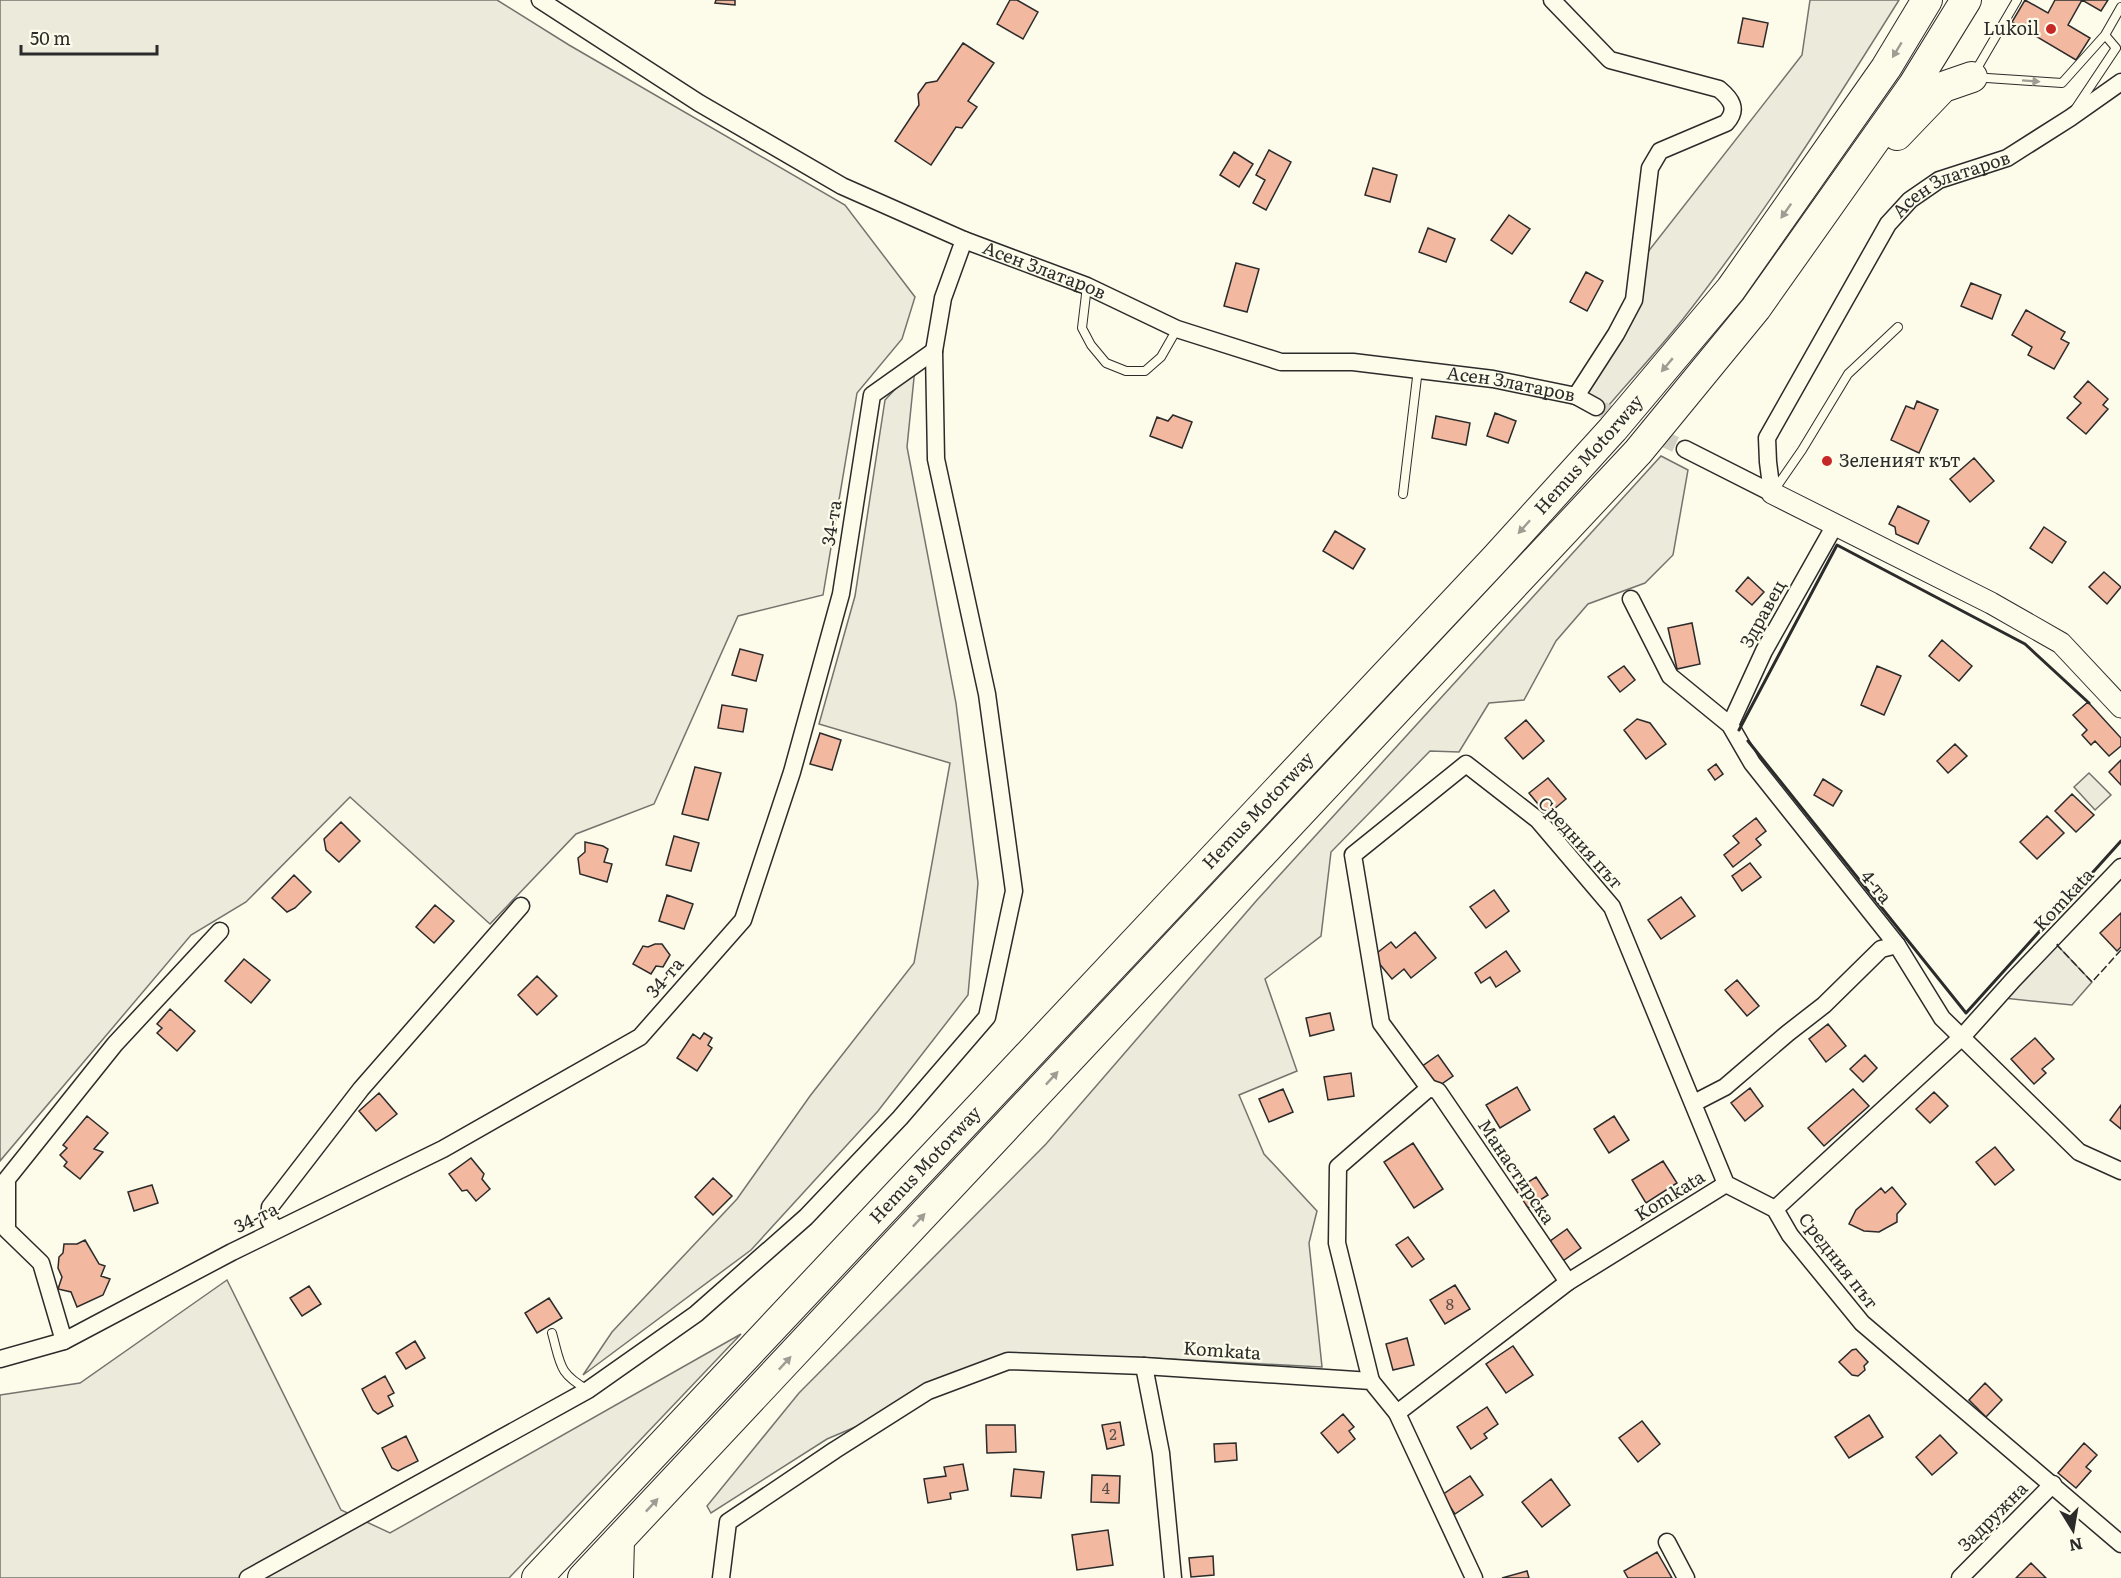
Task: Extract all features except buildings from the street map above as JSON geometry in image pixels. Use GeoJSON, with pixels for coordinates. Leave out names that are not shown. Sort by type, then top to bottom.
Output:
{"type":"FeatureCollection","features":[{"type":"Feature","properties":{"kind":"highway","name":"Hemus Motorway"},"geometry":{"type":"LineString","coordinates":[[537,1578],[1496,558],[1613,429],[1731,289],[1886,68],[1927,0]]}},
{"type":"Feature","properties":{"kind":"highway","name":"Hemus Motorway"},"geometry":{"type":"LineString","coordinates":[[583,1578],[1638,452],[1756,308],[1913,86],[1966,0]]}},
{"type":"Feature","properties":{"kind":"highway"},"geometry":{"type":"LineString","coordinates":[[1819,218],[1942,87],[1972,77]]}},
{"type":"Feature","properties":{"kind":"highway"},"geometry":{"type":"LineString","coordinates":[[618,1578],[619,1540]]}},
{"type":"Feature","properties":{"kind":"street","name":"Асен Златаров"},"geometry":{"type":"LineString","coordinates":[[540,0],[699,103],[842,186],[964,240],[1087,286],[1177,329],[1281,362],[1353,362],[1492,379],[1576,396],[1596,407]]}},
{"type":"Feature","properties":{"kind":"street"},"geometry":{"type":"LineString","coordinates":[[1552,0],[1610,60],[1719,89],[1730,98],[1733,104],[1731,117],[1726,123],[1660,151],[1650,168],[1634,300],[1616,334],[1576,396]]}},
{"type":"Feature","properties":{"kind":"street","name":"Асен Златаров"},"geometry":{"type":"LineString","coordinates":[[1772,493],[1767,438],[1888,224],[1910,200],[1939,180],[2007,158],[2121,82]]}},
{"type":"Feature","properties":{"kind":"street"},"geometry":{"type":"LineString","coordinates":[[248,1578],[588,1390],[696,1314],[806,1217],[900,1118],[987,1017],[1014,891],[987,694],[936,459],[934,351],[943,298],[964,240]]}},
{"type":"Feature","properties":{"kind":"street","name":"34-та"},"geometry":{"type":"LineString","coordinates":[[0,1359],[64,1341],[232,1252],[443,1149],[640,1037],[743,920],[792,772],[841,594],[872,395],[934,351]]}},
{"type":"Feature","properties":{"kind":"street"},"geometry":{"type":"LineString","coordinates":[[1685,449],[1991,603],[2061,643],[2121,706]]}},
{"type":"Feature","properties":{"kind":"street","name":"Здравец"},"geometry":{"type":"LineString","coordinates":[[1730,725],[1764,651],[1835,525]]}},
{"type":"Feature","properties":{"kind":"street","name":"4-та"},"geometry":{"type":"LineString","coordinates":[[1631,599],[1670,676],[1730,725],[1752,763],[1897,945],[1942,1018],[2079,1152],[2121,1171]]}},
{"type":"Feature","properties":{"kind":"street","name":"Средния път"},"geometry":{"type":"LineString","coordinates":[[1429,1088],[1381,1023],[1353,855],[1466,764],[1538,820],[1612,908],[1726,1184],[1775,1209],[1790,1235],[1862,1323],[2121,1544]]}},
{"type":"Feature","properties":{"kind":"street","name":"Komkata"},"geometry":{"type":"LineString","coordinates":[[1775,1209],[1962,1037],[2121,867]]}},
{"type":"Feature","properties":{"kind":"street"},"geometry":{"type":"LineString","coordinates":[[276,1230],[269,1220],[270,1207],[361,1089],[521,906]]}},
{"type":"Feature","properties":{"kind":"street"},"geometry":{"type":"LineString","coordinates":[[64,1341],[41,1263],[7,1230],[8,1179],[115,1044],[220,931]]}},
{"type":"Feature","properties":{"kind":"street"},"geometry":{"type":"LineString","coordinates":[[1694,1103],[1725,1087],[1824,1005],[1881,949],[1897,945]]}},
{"type":"Feature","properties":{"kind":"street"},"geometry":{"type":"LineString","coordinates":[[1429,1088],[1338,1167],[1336,1243],[1371,1381],[1397,1413],[1474,1578]]}},
{"type":"Feature","properties":{"kind":"street","name":"Манастирска"},"geometry":{"type":"LineString","coordinates":[[1429,1088],[1438,1091],[1568,1282]]}},
{"type":"Feature","properties":{"kind":"street","name":"Komkata"},"geometry":{"type":"LineString","coordinates":[[1397,1413],[1568,1282],[1726,1184]]}},
{"type":"Feature","properties":{"kind":"street","name":"Komkata"},"geometry":{"type":"LineString","coordinates":[[721,1578],[728,1522],[928,1391],[1008,1361],[1144,1366],[1371,1381]]}},
{"type":"Feature","properties":{"kind":"street"},"geometry":{"type":"LineString","coordinates":[[1144,1366],[1161,1453],[1173,1578]]}},
{"type":"Feature","properties":{"kind":"street","name":"Задружна"},"geometry":{"type":"LineString","coordinates":[[1960,1578],[2053,1484]]}},
{"type":"Feature","properties":{"kind":"street"},"geometry":{"type":"LineString","coordinates":[[1667,1542],[1686,1578]]}},
{"type":"Feature","properties":{"kind":"lane"},"geometry":{"type":"LineString","coordinates":[[2016,0],[1972,77],[2062,83],[2105,35],[2121,7]]}},
{"type":"Feature","properties":{"kind":"lane"},"geometry":{"type":"LineString","coordinates":[[2070,118],[2118,47],[2105,35]]}},
{"type":"Feature","properties":{"kind":"lane"},"geometry":{"type":"LineString","coordinates":[[1087,286],[1082,328],[1091,345],[1106,363],[1126,371],[1145,370],[1161,357],[1177,329]]}},
{"type":"Feature","properties":{"kind":"lane"},"geometry":{"type":"LineString","coordinates":[[1772,493],[1802,450],[1848,374],[1898,327]]}},
{"type":"Feature","properties":{"kind":"lane"},"geometry":{"type":"LineString","coordinates":[[1403,494],[1418,369]]}},
{"type":"Feature","properties":{"kind":"lane"},"geometry":{"type":"LineString","coordinates":[[552,1333],[562,1371],[571,1380],[588,1390]]}},
{"type":"Feature","properties":{"kind":"shaded area"},"geometry":{"type":"Polygon","coordinates":[[[0,0],[497,0],[569,45],[845,205],[915,297],[902,339],[857,393],[823,595],[738,616],[654,804],[576,834],[490,924],[350,797],[246,902],[191,935],[0,1161],[0,0]]]}},
{"type":"Feature","properties":{"kind":"shaded area"},"geometry":{"type":"Polygon","coordinates":[[[1810,0],[1899,0],[1822,122],[1741,242],[1683,319],[1609,405],[1581,396],[1623,331],[1640,262],[1802,55],[1810,0]]]}},
{"type":"Feature","properties":{"kind":"shaded area"},"geometry":{"type":"Polygon","coordinates":[[[915,368],[907,447],[956,703],[978,883],[968,995],[878,1111],[751,1250],[583,1375],[612,1332],[737,1199],[810,1096],[914,963],[950,763],[819,724],[855,596],[885,400],[915,368]]]}},
{"type":"Feature","properties":{"kind":"shaded area"},"geometry":{"type":"Polygon","coordinates":[[[1661,456],[1688,470],[1673,555],[1645,583],[1588,604],[1556,641],[1524,700],[1489,703],[1459,752],[1430,751],[1331,852],[1321,936],[1265,979],[1297,1071],[1239,1095],[1264,1154],[1317,1211],[1309,1243],[1322,1367],[1130,1357],[992,1369],[827,1439],[711,1513],[707,1506],[799,1393],[1046,1144],[1257,900],[1661,456]]]}},
{"type":"Feature","properties":{"kind":"shaded area"},"geometry":{"type":"Polygon","coordinates":[[[2089,773],[2111,795],[2095,810],[2074,787],[2089,773]]]}},
{"type":"Feature","properties":{"kind":"shaded area"},"geometry":{"type":"Polygon","coordinates":[[[2057,945],[2092,982],[2072,1005],[2003,998],[2057,945]]]}},
{"type":"Feature","properties":{"kind":"shaded area"},"geometry":{"type":"Polygon","coordinates":[[[227,1280],[341,1510],[390,1533],[741,1334],[509,1578],[0,1578],[0,1395],[80,1383],[227,1280]]]}},
{"type":"Feature","properties":{"kind":"tunnel"},"geometry":{"type":"LineString","coordinates":[[1596,407],[1685,449]]}},
{"type":"Feature","properties":{"kind":"fence"},"geometry":{"type":"LineString","coordinates":[[2058,944],[2092,982],[2121,950]]}},
{"type":"Feature","properties":{"kind":"wall"},"geometry":{"type":"LineString","coordinates":[[1739,730],[1837,545],[2025,644],[2089,703]]}},
{"type":"Feature","properties":{"kind":"wall"},"geometry":{"type":"LineString","coordinates":[[1748,741],[1966,1013],[2121,841]]}},
{"type":"Feature","properties":{"kind":"place","name":"Lukoil"},"geometry":{"type":"Point","coordinates":[2051,29]}},
{"type":"Feature","properties":{"kind":"place","name":"Зеленият кът"},"geometry":{"type":"Point","coordinates":[1827,461]}}]}
